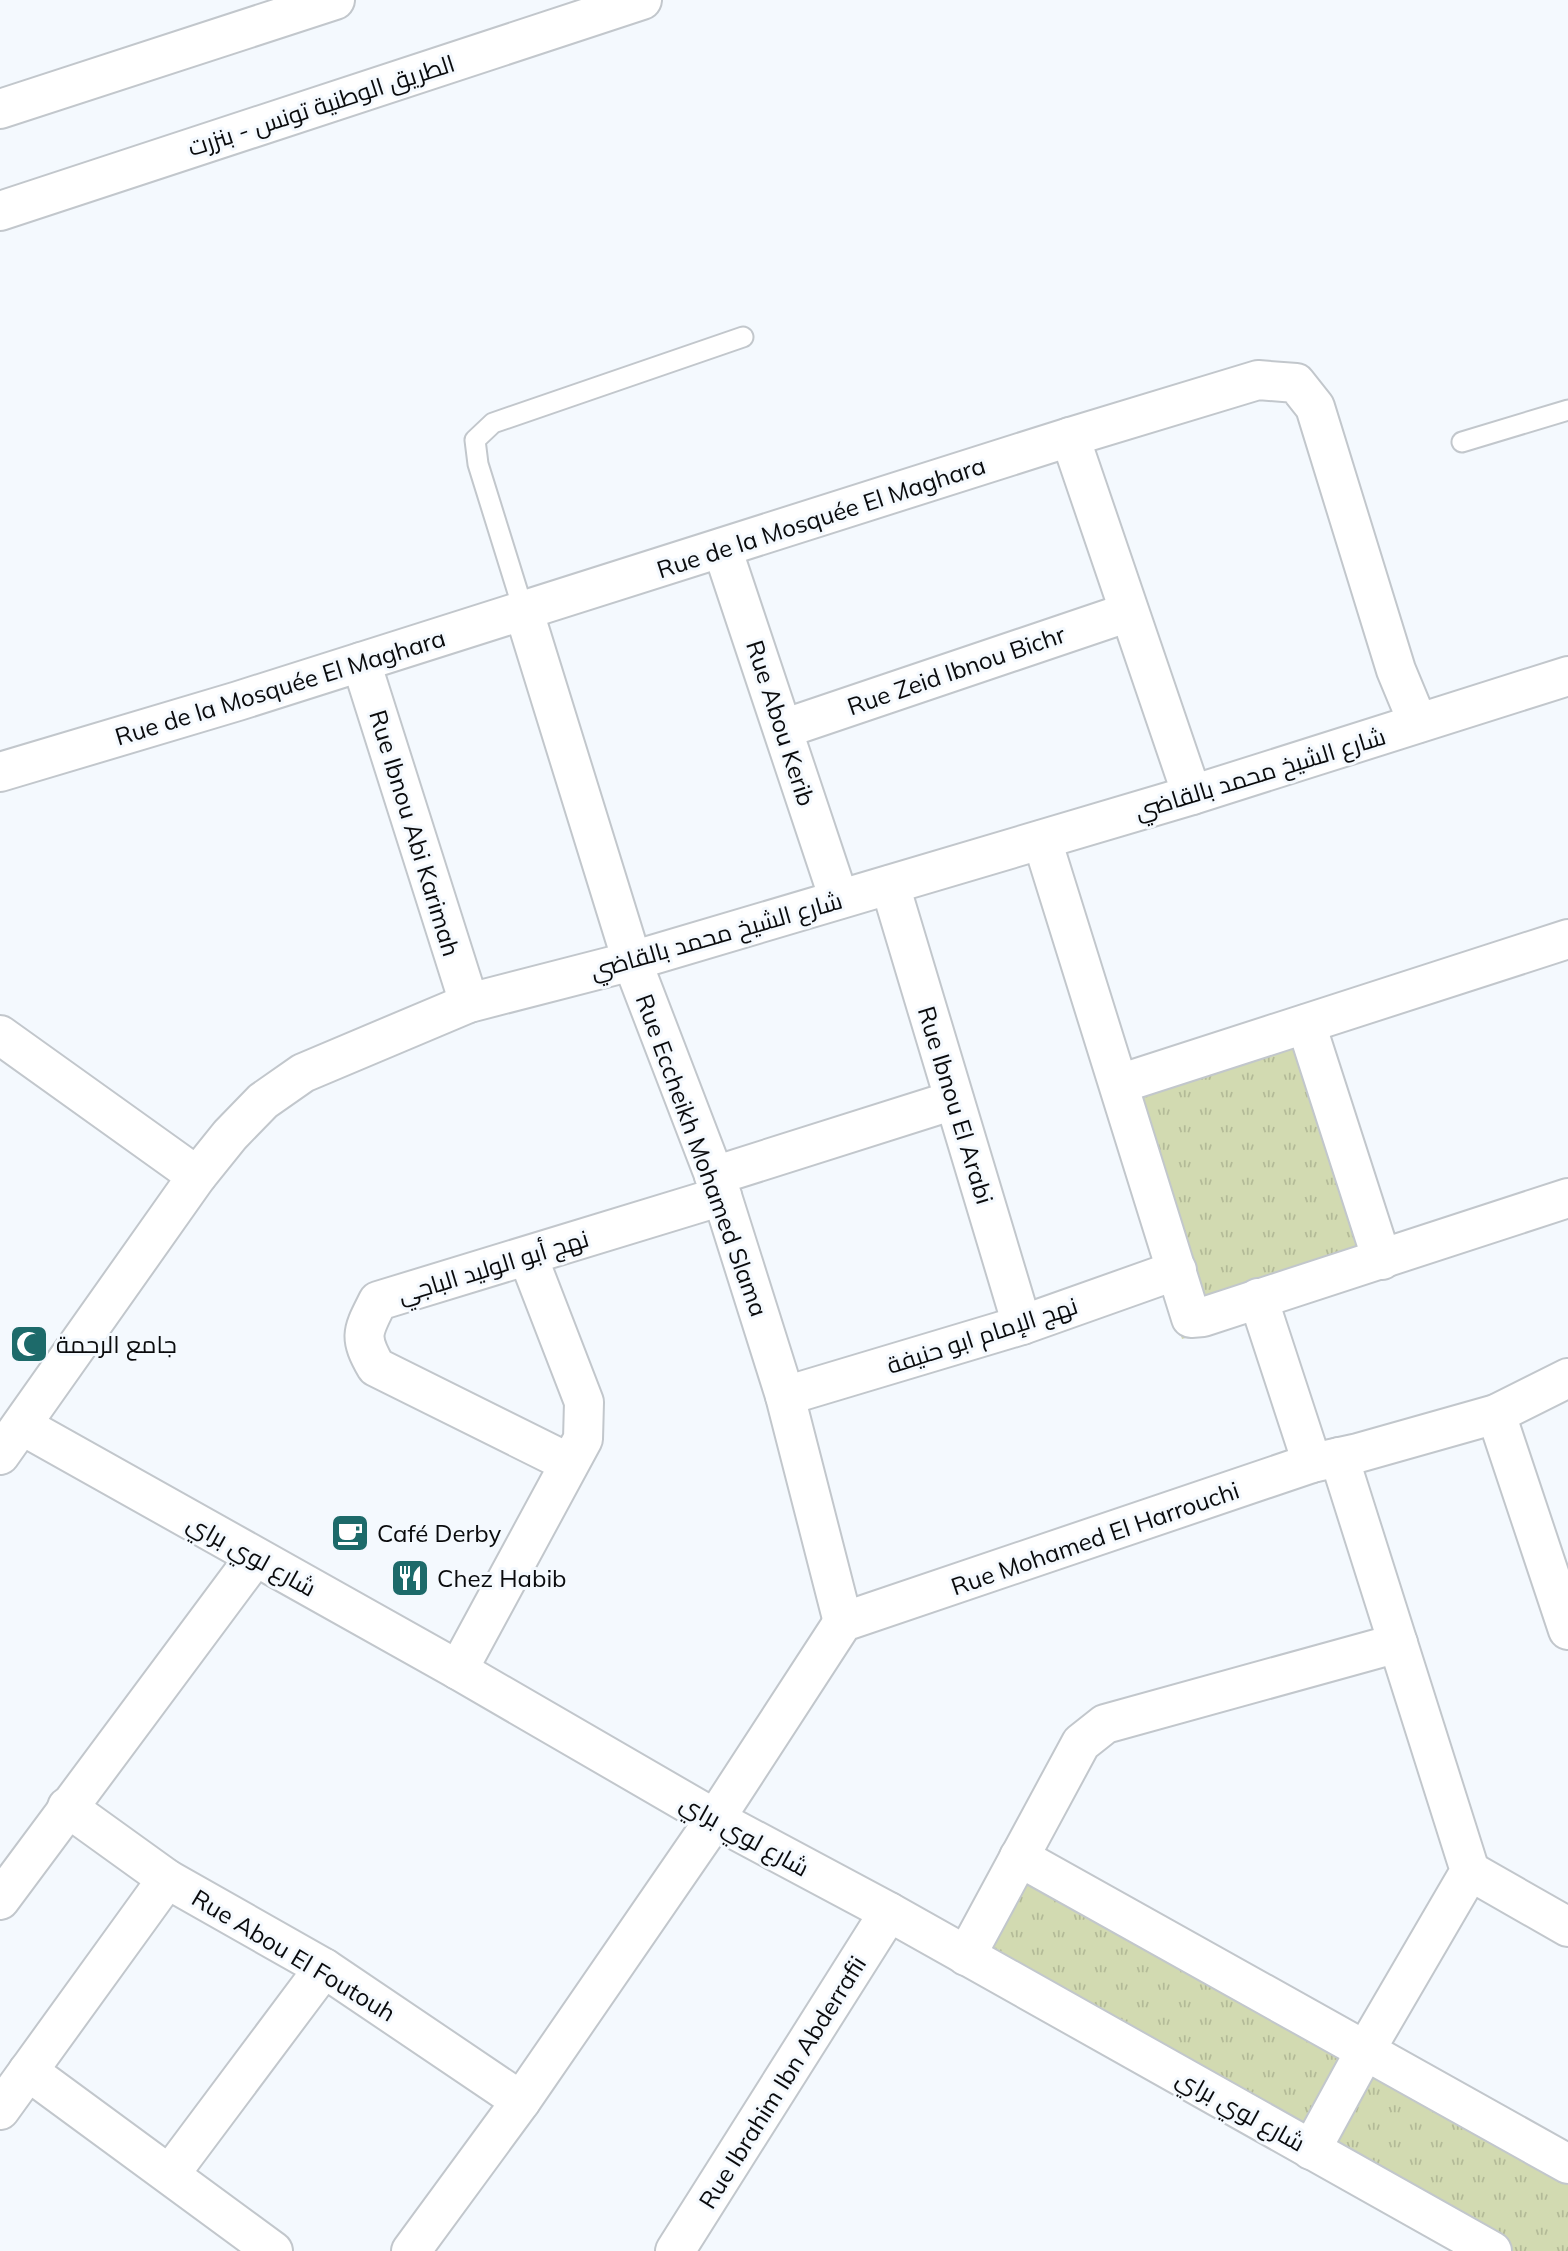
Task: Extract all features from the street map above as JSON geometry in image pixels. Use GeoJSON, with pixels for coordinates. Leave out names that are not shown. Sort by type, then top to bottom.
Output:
{"type":"FeatureCollection","features":[{"type":"Feature","properties":{"kind":"main road"},"geometry":{"type":"LineString","coordinates":[[0,109],[335,0]]}},
{"type":"Feature","properties":{"kind":"main road","name":"الطريق الوطنية تونس - بنزرت"},"geometry":{"type":"LineString","coordinates":[[0,211],[642,0]]}},
{"type":"Feature","properties":{"kind":"main road","name":"Rue de la Mosquée El Maghara"},"geometry":{"type":"LineString","coordinates":[[0,772],[524,612],[1070,437],[1258,380],[1296,383],[1315,407],[1396,670],[1418,723]]}},
{"type":"Feature","properties":{"kind":"main road"},"geometry":{"type":"LineString","coordinates":[[1070,437],[1192,795]]}},
{"type":"Feature","properties":{"kind":"main road","name":"Rue Abou Kerib"},"geometry":{"type":"LineString","coordinates":[[722,548],[839,899]]}},
{"type":"Feature","properties":{"kind":"main road","name":"Rue Eccheikh Mohamed Slama"},"geometry":{"type":"LineString","coordinates":[[524,612],[632,961],[718,1186],[785,1396],[843,1622]]}},
{"type":"Feature","properties":{"kind":"main road","name":"Rue Zeid Ibnou Bichr"},"geometry":{"type":"LineString","coordinates":[[783,729],[1129,612]]}},
{"type":"Feature","properties":{"kind":"main road","name":"Rue Ibnou Abi Karimah"},"geometry":{"type":"LineString","coordinates":[[361,662],[468,1003]]}},
{"type":"Feature","properties":{"kind":"main road","name":"شارع الشيخ محمد بالقاضي"},"geometry":{"type":"LineString","coordinates":[[8,1432],[230,1135],[263,1101],[303,1073],[468,1003],[632,961],[1042,840],[1568,676]]}},
{"type":"Feature","properties":{"kind":"main road"},"geometry":{"type":"LineString","coordinates":[[1042,840],[1191,1318],[1203,1317],[1568,1198]]}},
{"type":"Feature","properties":{"kind":"main road","name":"Rue Ibnou El Arabi"},"geometry":{"type":"LineString","coordinates":[[890,885],[1022,1325]]}},
{"type":"Feature","properties":{"kind":"main road"},"geometry":{"type":"LineString","coordinates":[[1119,1084],[1568,939]]}},
{"type":"Feature","properties":{"kind":"main road"},"geometry":{"type":"LineString","coordinates":[[1306,1024],[1382,1260]]}},
{"type":"Feature","properties":{"kind":"main road"},"geometry":{"type":"LineString","coordinates":[[0,1035],[197,1176]]}},
{"type":"Feature","properties":{"kind":"main road","name":"نهج أبو الوليد الباجي"},"geometry":{"type":"LineString","coordinates":[[569,1463],[376,1367],[366,1350],[364,1330],[378,1301],[527,1257],[954,1100]]}},
{"type":"Feature","properties":{"kind":"main road"},"geometry":{"type":"LineString","coordinates":[[458,1670],[583,1439],[584,1402],[527,1257]]}},
{"type":"Feature","properties":{"kind":"main road","name":"نهج الإمام ابو حنيفة"},"geometry":{"type":"LineString","coordinates":[[785,1396],[1022,1325],[1177,1270]]}},
{"type":"Feature","properties":{"kind":"main road"},"geometry":{"type":"LineString","coordinates":[[1258,1298],[1398,1643],[1470,1871],[1568,1927]]}},
{"type":"Feature","properties":{"kind":"main road","name":"Rue Mohamed El Harrouchi"},"geometry":{"type":"LineString","coordinates":[[843,1622],[1326,1460],[1496,1414],[1568,1378]]}},
{"type":"Feature","properties":{"kind":"main road"},"geometry":{"type":"LineString","coordinates":[[1496,1414],[1556,1560],[1568,1630]]}},
{"type":"Feature","properties":{"kind":"main road","name":"شارع لوي براي"},"geometry":{"type":"LineString","coordinates":[[8,1432],[255,1557],[458,1670],[715,1819],[889,1912],[1492,2251]]}},
{"type":"Feature","properties":{"kind":"main road"},"geometry":{"type":"LineString","coordinates":[[0,1900],[255,1557]]}},
{"type":"Feature","properties":{"kind":"main road"},"geometry":{"type":"LineString","coordinates":[[411,2251],[521,2101],[715,1819],[843,1622]]}},
{"type":"Feature","properties":{"kind":"main road"},"geometry":{"type":"LineString","coordinates":[[966,1955],[1081,1743],[1105,1724],[1398,1643]]}},
{"type":"Feature","properties":{"kind":"main road","name":"Rue Abou El Foutouh"},"geometry":{"type":"LineString","coordinates":[[68,1807],[167,1879],[324,1968],[521,2101]]}},
{"type":"Feature","properties":{"kind":"main road"},"geometry":{"type":"LineString","coordinates":[[1019,1857],[1568,2164]]}},
{"type":"Feature","properties":{"kind":"main road"},"geometry":{"type":"LineString","coordinates":[[1311,2150],[1365,2051],[1470,1871]]}},
{"type":"Feature","properties":{"kind":"main road"},"geometry":{"type":"LineString","coordinates":[[0,2110],[167,1879]]}},
{"type":"Feature","properties":{"kind":"main road","name":"Rue Ibrahim Ibn Abderrafii"},"geometry":{"type":"LineString","coordinates":[[675,2251],[889,1912]]}},
{"type":"Feature","properties":{"kind":"main road"},"geometry":{"type":"LineString","coordinates":[[170,2174],[324,1968]]}},
{"type":"Feature","properties":{"kind":"main road"},"geometry":{"type":"LineString","coordinates":[[28,2071],[273,2251]]}},
{"type":"Feature","properties":{"kind":"lane"},"geometry":{"type":"LineString","coordinates":[[524,612],[478,464],[475,440],[494,423],[743,337]]}},
{"type":"Feature","properties":{"kind":"lane"},"geometry":{"type":"LineString","coordinates":[[1462,442],[1568,410]]}},
{"type":"Feature","properties":{"kind":"green space"},"geometry":{"type":"Polygon","coordinates":[[[1316,1004],[1400,1269],[1182,1339],[1097,1073],[1316,1004]]]}},
{"type":"Feature","properties":{"kind":"green space"},"geometry":{"type":"Polygon","coordinates":[[[1024,1875],[1568,2180],[1568,2251],[1499,2251],[978,1958],[1024,1875]]]}},
{"type":"Feature","properties":{"kind":"place","name":"جامع الرحمة"},"geometry":{"type":"Point","coordinates":[29,1344]}},
{"type":"Feature","properties":{"kind":"place","name":"Café Derby"},"geometry":{"type":"Point","coordinates":[350,1533]}},
{"type":"Feature","properties":{"kind":"place","name":"Chez Habib"},"geometry":{"type":"Point","coordinates":[410,1578]}}]}
